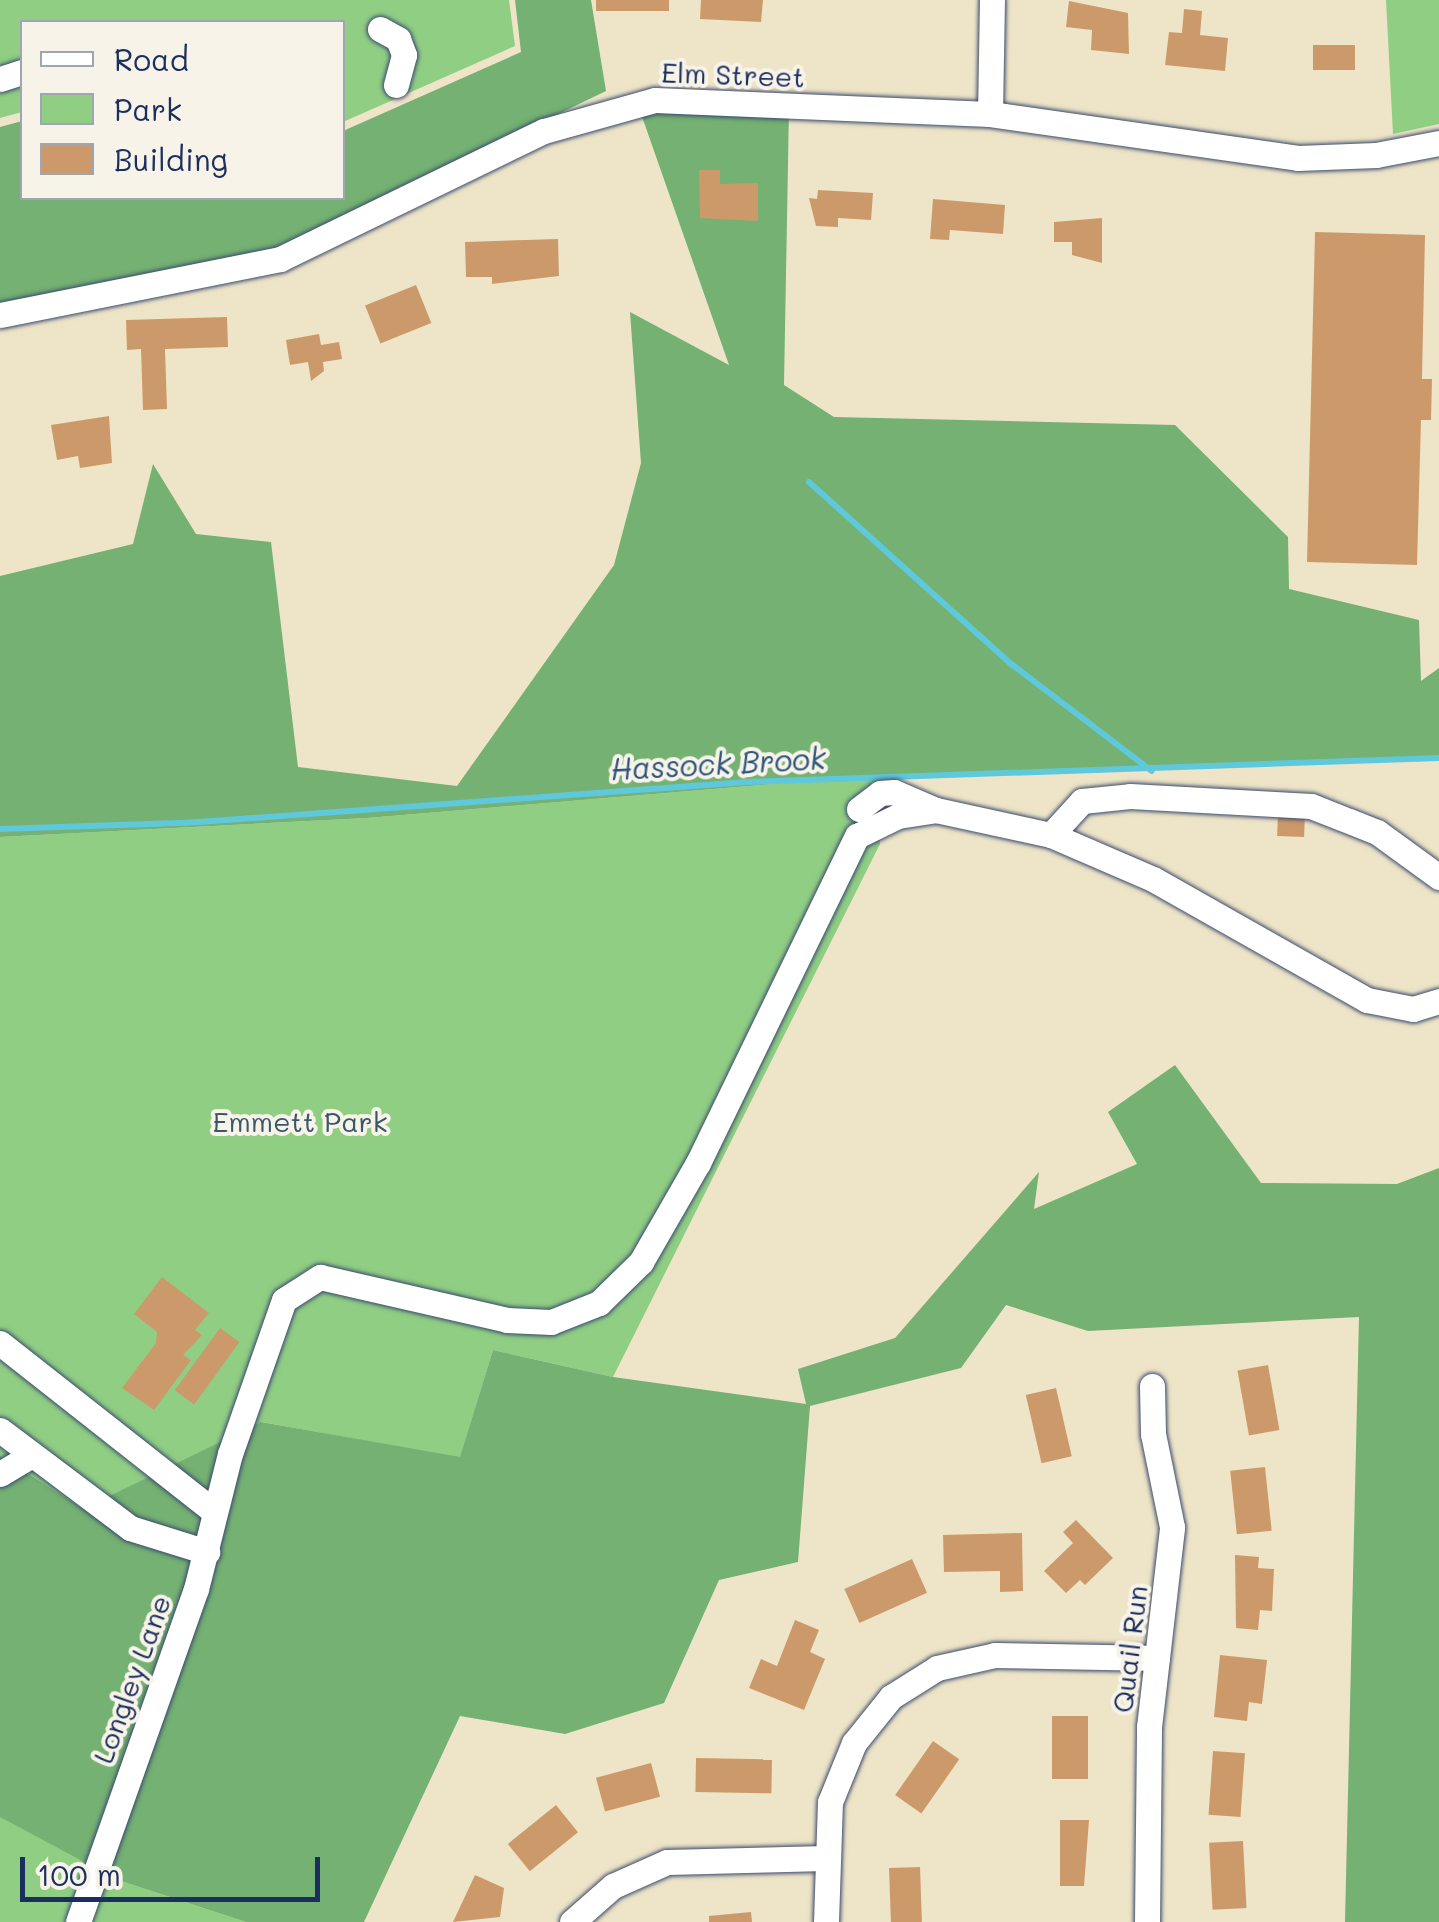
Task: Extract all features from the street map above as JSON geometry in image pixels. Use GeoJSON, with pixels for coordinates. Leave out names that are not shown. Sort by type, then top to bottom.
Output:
{"type":"FeatureCollection","features":[{"type":"Feature","properties":{"kind":"street"},"geometry":{"type":"LineString","coordinates":[[990,114],[992,0]]}},
{"type":"Feature","properties":{"kind":"street"},"geometry":{"type":"LineString","coordinates":[[380,29],[402,48],[403,76],[396,84]]}},
{"type":"Feature","properties":{"kind":"street","name":"Elm Street"},"geometry":{"type":"LineString","coordinates":[[0,315],[280,259],[544,131],[619,106],[706,98],[990,114],[1298,158],[1439,143]]}},
{"type":"Feature","properties":{"kind":"street"},"geometry":{"type":"LineString","coordinates":[[859,809],[880,793],[894,792],[936,810],[1051,835],[1152,879],[1367,1000],[1412,1008],[1439,1001]]}},
{"type":"Feature","properties":{"kind":"street"},"geometry":{"type":"LineString","coordinates":[[1051,835],[1082,801],[1130,796],[1311,806],[1377,832],[1439,877]]}},
{"type":"Feature","properties":{"kind":"street","name":"Longley Lane"},"geometry":{"type":"LineString","coordinates":[[78,1922],[207,1552],[230,1454],[284,1300],[308,1279],[320,1276],[506,1320],[551,1322],[599,1303],[640,1262],[698,1163],[857,836],[898,816],[936,810]]}},
{"type":"Feature","properties":{"kind":"street"},"geometry":{"type":"LineString","coordinates":[[0,1342],[215,1512]]}},
{"type":"Feature","properties":{"kind":"street","name":"Quail Run"},"geometry":{"type":"LineString","coordinates":[[1147,1922],[1148,1745],[1172,1527],[1153,1434],[1152,1386]]}},
{"type":"Feature","properties":{"kind":"street"},"geometry":{"type":"LineString","coordinates":[[0,1430],[130,1528],[207,1552]]}},
{"type":"Feature","properties":{"kind":"street"},"geometry":{"type":"LineString","coordinates":[[0,1474],[32,1455]]}},
{"type":"Feature","properties":{"kind":"street"},"geometry":{"type":"LineString","coordinates":[[826,1922],[826,1824],[838,1776],[872,1717],[912,1680],[995,1655],[1157,1658]]}},
{"type":"Feature","properties":{"kind":"street"},"geometry":{"type":"LineString","coordinates":[[572,1922],[613,1886],[667,1862],[826,1858]]}},
{"type":"Feature","properties":{"kind":"green space"},"geometry":{"type":"Polygon","coordinates":[[[0,0],[509,0],[515,46],[345,121],[345,20],[20,20],[20,113],[0,118],[0,0]]]}},
{"type":"Feature","properties":{"kind":"green space"},"geometry":{"type":"Polygon","coordinates":[[[515,0],[591,0],[606,91],[220,277],[0,315],[0,127],[20,122],[20,200],[345,200],[345,130],[521,52],[515,0]]]}},
{"type":"Feature","properties":{"kind":"green space"},"geometry":{"type":"Polygon","coordinates":[[[1386,0],[1439,0],[1439,124],[1393,134],[1386,0]]]}},
{"type":"Feature","properties":{"kind":"green space"},"geometry":{"type":"Polygon","coordinates":[[[639,108],[789,108],[784,385],[834,417],[1175,425],[1288,537],[1289,589],[1419,620],[1421,681],[1439,668],[1439,758],[880,775],[367,818],[0,837],[0,576],[133,544],[153,464],[196,534],[271,542],[298,767],[457,786],[614,565],[641,463],[630,312],[729,365],[639,108]]]}},
{"type":"Feature","properties":{"kind":"green space","name":"Emmett Park"},"geometry":{"type":"Polygon","coordinates":[[[880,775],[880,844],[613,1377],[493,1350],[460,1458],[262,1422],[118,1880],[246,1922],[0,1922],[0,837],[367,818],[880,775]]]}},
{"type":"Feature","properties":{"kind":"green space"},"geometry":{"type":"Polygon","coordinates":[[[1175,1065],[1261,1183],[1397,1184],[1439,1168],[1439,1922],[1345,1922],[1359,1317],[1088,1331],[1006,1305],[961,1368],[810,1406],[798,1562],[719,1580],[664,1703],[565,1734],[460,1716],[364,1922],[246,1922],[118,1880],[0,1817],[0,1456],[83,1509],[261,1422],[460,1457],[493,1350],[613,1377],[806,1404],[798,1369],[895,1338],[1039,1172],[1034,1209],[1137,1164],[1108,1112],[1175,1065]]]}},
{"type":"Feature","properties":{"kind":"building"},"geometry":{"type":"Polygon","coordinates":[[[596,0],[669,0],[669,11],[596,11],[596,0]]]}},
{"type":"Feature","properties":{"kind":"building"},"geometry":{"type":"Polygon","coordinates":[[[701,0],[763,0],[761,22],[700,19],[701,0]]]}},
{"type":"Feature","properties":{"kind":"building"},"geometry":{"type":"Polygon","coordinates":[[[1069,1],[1128,13],[1129,54],[1091,50],[1092,30],[1066,27],[1069,1]]]}},
{"type":"Feature","properties":{"kind":"building"},"geometry":{"type":"Polygon","coordinates":[[[1184,9],[1202,11],[1200,35],[1228,38],[1225,71],[1165,65],[1169,32],[1182,33],[1184,9]]]}},
{"type":"Feature","properties":{"kind":"building"},"geometry":{"type":"Polygon","coordinates":[[[1313,45],[1355,45],[1355,70],[1313,70],[1313,45]]]}},
{"type":"Feature","properties":{"kind":"building"},"geometry":{"type":"Polygon","coordinates":[[[699,170],[720,170],[720,184],[758,183],[758,221],[700,218],[699,170]]]}},
{"type":"Feature","properties":{"kind":"building"},"geometry":{"type":"Polygon","coordinates":[[[818,190],[873,193],[871,220],[838,218],[838,227],[816,226],[809,198],[817,199],[818,190]]]}},
{"type":"Feature","properties":{"kind":"building"},"geometry":{"type":"Polygon","coordinates":[[[933,199],[1005,205],[1003,234],[950,230],[949,240],[930,239],[933,199]]]}},
{"type":"Feature","properties":{"kind":"building"},"geometry":{"type":"Polygon","coordinates":[[[1102,218],[1102,263],[1072,255],[1072,242],[1054,242],[1054,222],[1102,218]]]}},
{"type":"Feature","properties":{"kind":"building"},"geometry":{"type":"Polygon","coordinates":[[[1315,232],[1425,235],[1422,379],[1432,379],[1431,420],[1421,420],[1417,565],[1307,562],[1315,232]]]}},
{"type":"Feature","properties":{"kind":"building"},"geometry":{"type":"Polygon","coordinates":[[[558,239],[559,276],[492,284],[492,277],[466,277],[465,242],[558,239]]]}},
{"type":"Feature","properties":{"kind":"building"},"geometry":{"type":"Polygon","coordinates":[[[416,285],[431,323],[380,344],[365,306],[416,285]]]}},
{"type":"Feature","properties":{"kind":"building"},"geometry":{"type":"Polygon","coordinates":[[[227,317],[228,347],[165,349],[167,409],[143,410],[141,349],[127,350],[126,320],[227,317]]]}},
{"type":"Feature","properties":{"kind":"building"},"geometry":{"type":"Polygon","coordinates":[[[319,334],[321,345],[339,342],[342,359],[323,362],[324,371],[311,381],[308,362],[290,365],[286,340],[319,334]]]}},
{"type":"Feature","properties":{"kind":"building"},"geometry":{"type":"Polygon","coordinates":[[[109,416],[112,463],[80,468],[78,456],[57,460],[51,425],[109,416]]]}},
{"type":"Feature","properties":{"kind":"building"},"geometry":{"type":"Polygon","coordinates":[[[1278,812],[1305,813],[1304,837],[1277,836],[1278,812]]]}},
{"type":"Feature","properties":{"kind":"building"},"geometry":{"type":"Polygon","coordinates":[[[162,1277],[209,1313],[195,1330],[202,1335],[183,1355],[191,1360],[154,1410],[122,1388],[156,1343],[157,1332],[134,1314],[162,1277]]]}},
{"type":"Feature","properties":{"kind":"building"},"geometry":{"type":"Polygon","coordinates":[[[220,1328],[239,1342],[194,1404],[175,1390],[220,1328]]]}},
{"type":"Feature","properties":{"kind":"building"},"geometry":{"type":"Polygon","coordinates":[[[1268,1365],[1279,1430],[1249,1435],[1237,1370],[1268,1365]]]}},
{"type":"Feature","properties":{"kind":"building"},"geometry":{"type":"Polygon","coordinates":[[[1056,1388],[1072,1456],[1042,1463],[1026,1395],[1056,1388]]]}},
{"type":"Feature","properties":{"kind":"building"},"geometry":{"type":"Polygon","coordinates":[[[1265,1467],[1272,1531],[1237,1534],[1230,1471],[1265,1467]]]}},
{"type":"Feature","properties":{"kind":"building"},"geometry":{"type":"Polygon","coordinates":[[[1076,1520],[1113,1558],[1085,1585],[1080,1580],[1066,1593],[1044,1571],[1073,1543],[1063,1532],[1076,1520]]]}},
{"type":"Feature","properties":{"kind":"building"},"geometry":{"type":"Polygon","coordinates":[[[1022,1533],[1023,1591],[1000,1592],[1000,1571],[944,1572],[943,1535],[1022,1533]]]}},
{"type":"Feature","properties":{"kind":"building"},"geometry":{"type":"Polygon","coordinates":[[[1235,1555],[1259,1557],[1258,1568],[1274,1569],[1272,1611],[1260,1610],[1258,1630],[1236,1628],[1235,1555]]]}},
{"type":"Feature","properties":{"kind":"building"},"geometry":{"type":"Polygon","coordinates":[[[912,1559],[927,1593],[859,1623],[844,1589],[912,1559]]]}},
{"type":"Feature","properties":{"kind":"building"},"geometry":{"type":"Polygon","coordinates":[[[795,1620],[819,1630],[810,1652],[825,1659],[804,1710],[749,1688],[761,1659],[777,1666],[795,1620]]]}},
{"type":"Feature","properties":{"kind":"building"},"geometry":{"type":"Polygon","coordinates":[[[1220,1655],[1267,1660],[1262,1704],[1249,1702],[1247,1721],[1214,1717],[1220,1655]]]}},
{"type":"Feature","properties":{"kind":"building"},"geometry":{"type":"Polygon","coordinates":[[[1052,1716],[1088,1716],[1088,1779],[1052,1779],[1052,1716]]]}},
{"type":"Feature","properties":{"kind":"building"},"geometry":{"type":"Polygon","coordinates":[[[933,1741],[959,1759],[921,1813],[895,1795],[933,1741]]]}},
{"type":"Feature","properties":{"kind":"building"},"geometry":{"type":"Polygon","coordinates":[[[1213,1751],[1245,1753],[1240,1817],[1209,1815],[1213,1751]]]}},
{"type":"Feature","properties":{"kind":"building"},"geometry":{"type":"Polygon","coordinates":[[[696,1758],[772,1759],[771,1793],[695,1792],[696,1758]]]}},
{"type":"Feature","properties":{"kind":"building"},"geometry":{"type":"Polygon","coordinates":[[[651,1763],[660,1797],[605,1812],[596,1778],[651,1763]]]}},
{"type":"Feature","properties":{"kind":"building"},"geometry":{"type":"Polygon","coordinates":[[[556,1805],[578,1832],[530,1871],[508,1844],[556,1805]]]}},
{"type":"Feature","properties":{"kind":"building"},"geometry":{"type":"Polygon","coordinates":[[[1060,1820],[1089,1820],[1084,1886],[1060,1886],[1060,1820]]]}},
{"type":"Feature","properties":{"kind":"building"},"geometry":{"type":"Polygon","coordinates":[[[1243,1841],[1247,1908],[1213,1910],[1209,1843],[1243,1841]]]}},
{"type":"Feature","properties":{"kind":"building"},"geometry":{"type":"Polygon","coordinates":[[[920,1867],[922,1922],[891,1922],[889,1868],[920,1867]]]}},
{"type":"Feature","properties":{"kind":"building"},"geometry":{"type":"Polygon","coordinates":[[[475,1875],[504,1888],[500,1917],[453,1922],[475,1875]]]}},
{"type":"Feature","properties":{"kind":"building"},"geometry":{"type":"Polygon","coordinates":[[[751,1912],[752,1922],[709,1922],[709,1916],[751,1912]]]}},
{"type":"Feature","properties":{"kind":"waterway"},"geometry":{"type":"LineString","coordinates":[[809,482],[1010,663],[1152,771]]}},
{"type":"Feature","properties":{"kind":"waterway","name":"Hassock Brook"},"geometry":{"type":"LineString","coordinates":[[0,829],[185,823],[747,782],[1439,758]]}}]}
